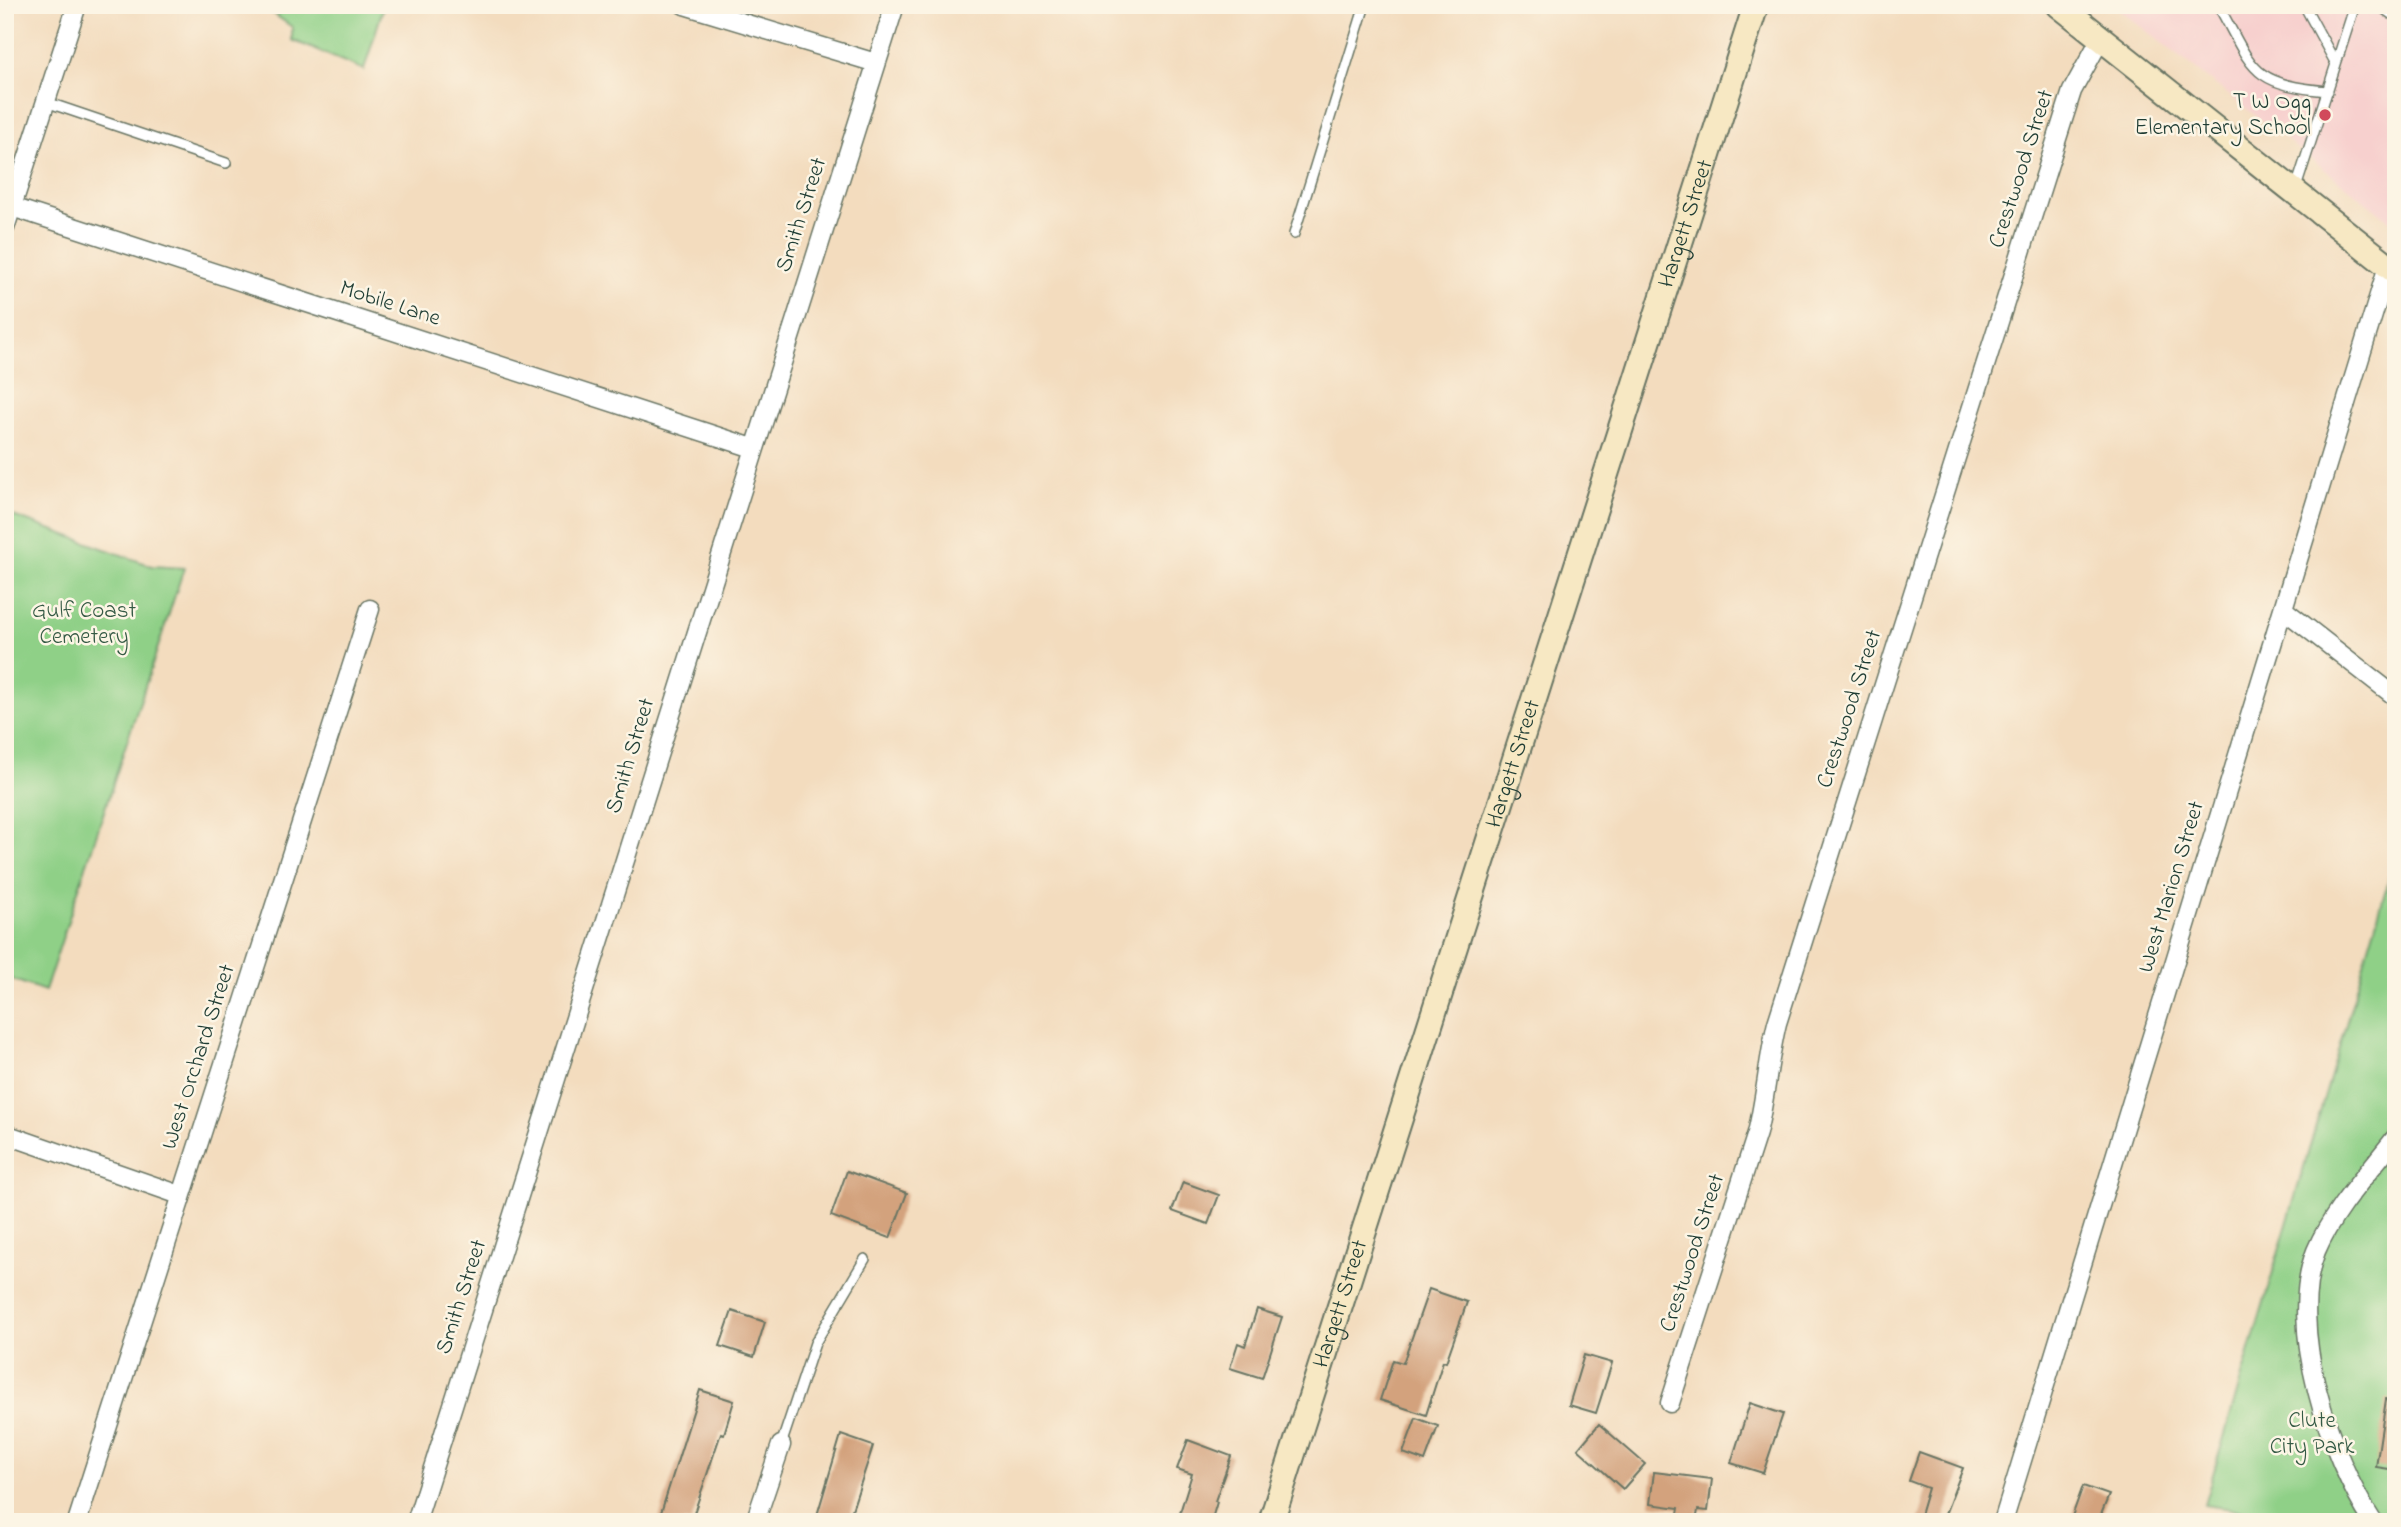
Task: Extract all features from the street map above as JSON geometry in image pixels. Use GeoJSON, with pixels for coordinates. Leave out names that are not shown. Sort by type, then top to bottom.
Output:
{"type":"FeatureCollection","features":[{"type":"Feature","properties":{"kind":"street"},"geometry":{"type":"LineString","coordinates":[[5,228],[77,5]]}},
{"type":"Feature","properties":{"kind":"street"},"geometry":{"type":"LineString","coordinates":[[684,5],[876,63]]}},
{"type":"Feature","properties":{"kind":"street","name":"Smith Street"},"geometry":{"type":"LineString","coordinates":[[416,1522],[895,5]]}},
{"type":"Feature","properties":{"kind":"street","name":"Hargett Street"},"geometry":{"type":"LineString","coordinates":[[1271,1522],[1756,5]]}},
{"type":"Feature","properties":{"kind":"street"},"geometry":{"type":"LineString","coordinates":[[2059,5],[2392,269]]}},
{"type":"Feature","properties":{"kind":"street"},"geometry":{"type":"LineString","coordinates":[[2386,5],[2396,12]]}},
{"type":"Feature","properties":{"kind":"street","name":"Crestwood Street"},"geometry":{"type":"LineString","coordinates":[[1670,1403],[1758,1133],[1765,1101],[1766,1066],[1777,1023],[2071,91],[2101,38]]}},
{"type":"Feature","properties":{"kind":"street","name":"Mobile Lane"},"geometry":{"type":"LineString","coordinates":[[12,207],[753,448]]}},
{"type":"Feature","properties":{"kind":"street","name":"West Marion Street"},"geometry":{"type":"LineString","coordinates":[[2003,1522],[2283,609],[2392,269]]}},
{"type":"Feature","properties":{"kind":"street","name":"West Orchard Street"},"geometry":{"type":"LineString","coordinates":[[77,1522],[370,609]]}},
{"type":"Feature","properties":{"kind":"street"},"geometry":{"type":"LineString","coordinates":[[2283,609],[2396,697]]}},
{"type":"Feature","properties":{"kind":"street"},"geometry":{"type":"LineString","coordinates":[[5,1134],[180,1195]]}},
{"type":"Feature","properties":{"kind":"street"},"geometry":{"type":"LineString","coordinates":[[2373,1522],[2349,1484],[2322,1407],[2304,1305],[2308,1274],[2317,1249],[2342,1209],[2396,1137]]}},
{"type":"Feature","properties":{"kind":"street"},"geometry":{"type":"LineString","coordinates":[[755,1522],[781,1444]]}},
{"type":"Feature","properties":{"kind":"lane"},"geometry":{"type":"LineString","coordinates":[[1294,233],[1365,5]]}},
{"type":"Feature","properties":{"kind":"lane"},"geometry":{"type":"LineString","coordinates":[[2218,5],[2255,72],[2291,88],[2328,91]]}},
{"type":"Feature","properties":{"kind":"lane"},"geometry":{"type":"LineString","coordinates":[[2304,5],[2336,64]]}},
{"type":"Feature","properties":{"kind":"lane"},"geometry":{"type":"LineString","coordinates":[[2295,192],[2355,5]]}},
{"type":"Feature","properties":{"kind":"lane"},"geometry":{"type":"LineString","coordinates":[[46,102],[226,163]]}},
{"type":"Feature","properties":{"kind":"lane"},"geometry":{"type":"LineString","coordinates":[[781,1444],[815,1343],[865,1259]]}},
{"type":"Feature","properties":{"kind":"shaded area","name":"T W Ogg Elementary School"},"geometry":{"type":"Polygon","coordinates":[[[2113,5],[2396,5],[2396,225],[2113,5]]]}},
{"type":"Feature","properties":{"kind":"green space"},"geometry":{"type":"Polygon","coordinates":[[[261,5],[384,5],[364,70],[292,40],[292,27],[261,5]]]}},
{"type":"Feature","properties":{"kind":"green space","name":"Gulf Coast Cemetery"},"geometry":{"type":"Polygon","coordinates":[[[5,513],[152,566],[184,568],[45,991],[5,977],[5,513]]]}},
{"type":"Feature","properties":{"kind":"green space","name":"Clute City Park"},"geometry":{"type":"Polygon","coordinates":[[[2396,855],[2396,1522],[2316,1522],[2204,1505],[2396,855]]]}},
{"type":"Feature","properties":{"kind":"building"},"geometry":{"type":"Polygon","coordinates":[[[847,1171],[907,1193],[890,1238],[831,1216],[847,1171]]]}},
{"type":"Feature","properties":{"kind":"building"},"geometry":{"type":"Polygon","coordinates":[[[1183,1182],[1219,1195],[1208,1224],[1172,1211],[1183,1182]]]}},
{"type":"Feature","properties":{"kind":"building"},"geometry":{"type":"Polygon","coordinates":[[[1429,1289],[1467,1302],[1446,1362],[1443,1361],[1426,1415],[1380,1400],[1393,1360],[1403,1363],[1429,1289]]]}},
{"type":"Feature","properties":{"kind":"building"},"geometry":{"type":"Polygon","coordinates":[[[1257,1309],[1282,1317],[1262,1378],[1230,1368],[1238,1343],[1245,1346],[1257,1309]]]}},
{"type":"Feature","properties":{"kind":"building"},"geometry":{"type":"Polygon","coordinates":[[[732,1311],[765,1322],[754,1357],[720,1346],[732,1311]]]}},
{"type":"Feature","properties":{"kind":"building"},"geometry":{"type":"Polygon","coordinates":[[[1584,1355],[1612,1363],[1596,1413],[1569,1405],[1584,1355]]]}},
{"type":"Feature","properties":{"kind":"building"},"geometry":{"type":"Polygon","coordinates":[[[700,1390],[734,1401],[724,1434],[721,1433],[691,1522],[658,1522],[700,1390]]]}},
{"type":"Feature","properties":{"kind":"building"},"geometry":{"type":"Polygon","coordinates":[[[2386,1399],[2396,1400],[2396,1470],[2376,1467],[2386,1399]]]}},
{"type":"Feature","properties":{"kind":"building"},"geometry":{"type":"Polygon","coordinates":[[[1750,1403],[1783,1414],[1763,1473],[1731,1463],[1750,1403]]]}},
{"type":"Feature","properties":{"kind":"building"},"geometry":{"type":"Polygon","coordinates":[[[1416,1418],[1438,1426],[1425,1461],[1403,1453],[1416,1418]]]}},
{"type":"Feature","properties":{"kind":"building"},"geometry":{"type":"Polygon","coordinates":[[[1599,1424],[1645,1464],[1623,1489],[1578,1449],[1599,1424]]]}},
{"type":"Feature","properties":{"kind":"building"},"geometry":{"type":"Polygon","coordinates":[[[841,1435],[873,1446],[848,1522],[815,1522],[841,1435]]]}},
{"type":"Feature","properties":{"kind":"building"},"geometry":{"type":"Polygon","coordinates":[[[1188,1440],[1231,1456],[1215,1501],[1217,1502],[1211,1522],[1177,1522],[1192,1474],[1177,1469],[1188,1440]]]}},
{"type":"Feature","properties":{"kind":"building"},"geometry":{"type":"Polygon","coordinates":[[[1919,1452],[1963,1468],[1942,1522],[1918,1522],[1928,1488],[1909,1481],[1919,1452]]]}},
{"type":"Feature","properties":{"kind":"building"},"geometry":{"type":"Polygon","coordinates":[[[1654,1472],[1712,1479],[1708,1511],[1698,1510],[1696,1522],[1693,1522],[1677,1520],[1679,1508],[1650,1504],[1654,1472]]]}},
{"type":"Feature","properties":{"kind":"building"},"geometry":{"type":"Polygon","coordinates":[[[2083,1486],[2109,1495],[2098,1522],[2070,1522],[2083,1486]]]}},
{"type":"Feature","properties":{"kind":"place","name":"T W Ogg Elementary School"},"geometry":{"type":"Point","coordinates":[2325,115]}}]}
